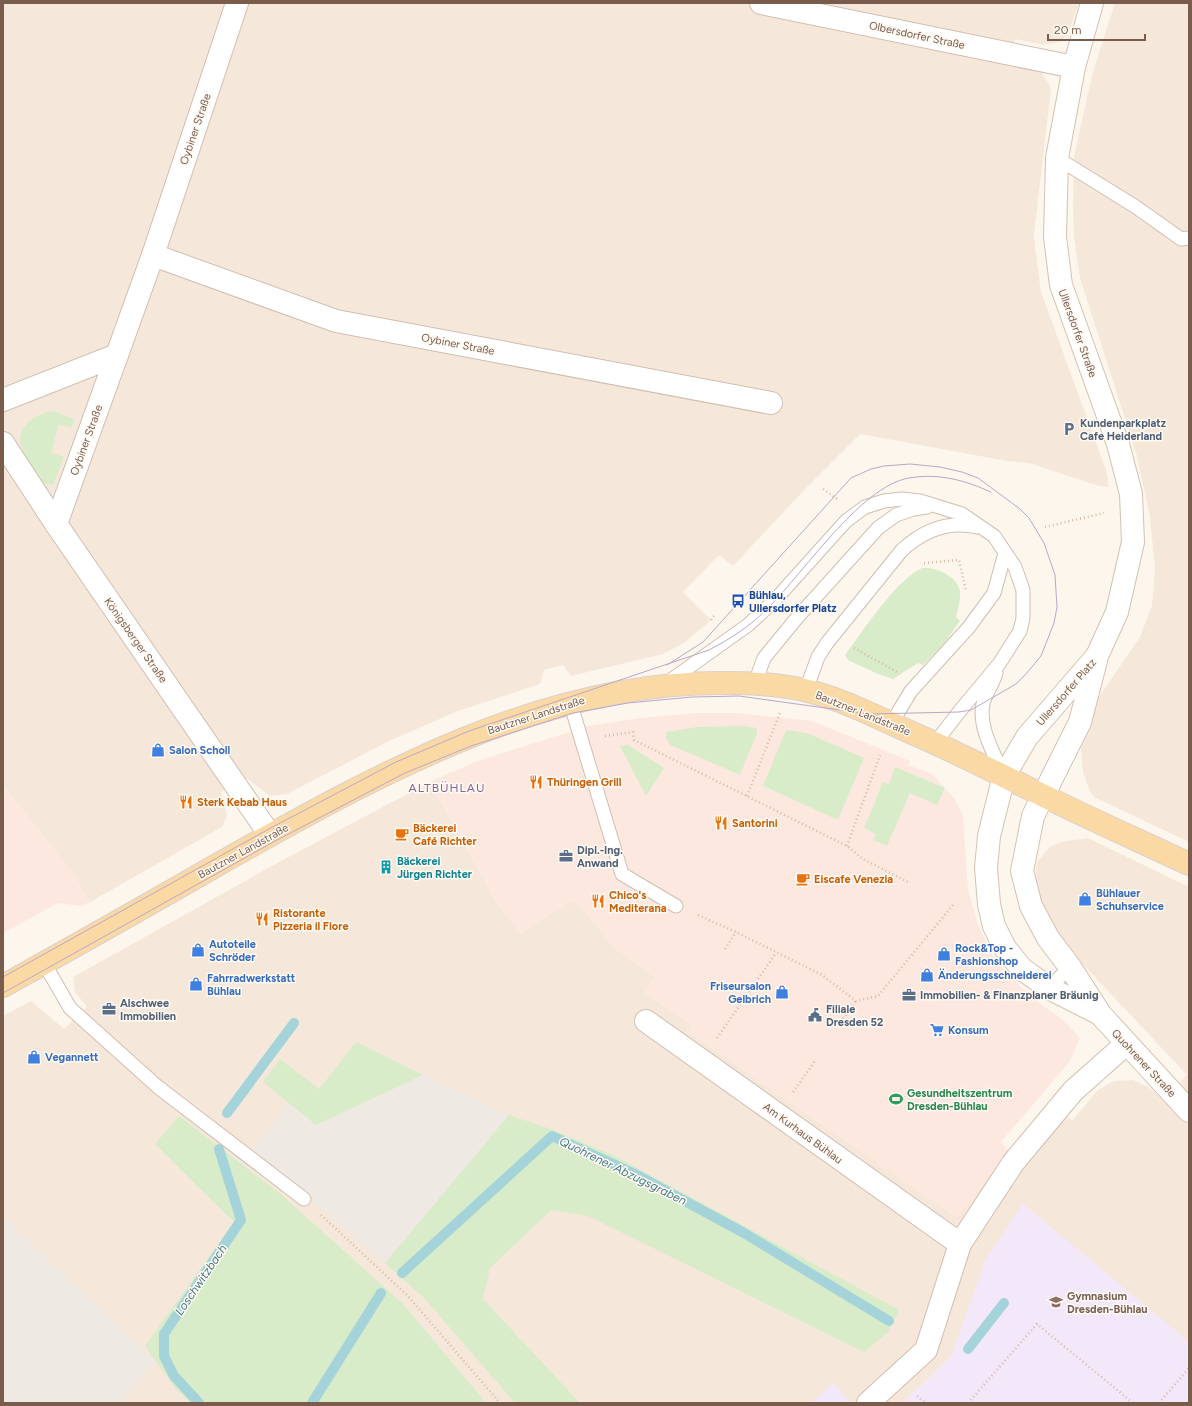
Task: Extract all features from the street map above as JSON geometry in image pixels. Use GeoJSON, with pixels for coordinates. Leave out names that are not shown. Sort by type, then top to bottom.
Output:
{"type":"FeatureCollection","features":[{"type":"Feature","properties":{"kind":"main road","name":"Bautzner Landstraße"},"geometry":{"type":"LineString","coordinates":[[3,986],[270,835],[403,765],[474,735],[570,702],[626,690],[664,685],[698,682],[756,683],[798,689],[828,697],[935,743],[1189,864]]}},
{"type":"Feature","properties":{"kind":"street","name":"Oybiner Straße"},"geometry":{"type":"LineString","coordinates":[[56,524],[153,255],[237,3]]}},
{"type":"Feature","properties":{"kind":"street","name":"Olbersdorfer Straße"},"geometry":{"type":"LineString","coordinates":[[761,3],[1074,67]]}},
{"type":"Feature","properties":{"kind":"street","name":"Ullersdorfer Straße"},"geometry":{"type":"LineString","coordinates":[[1092,3],[1074,67],[1057,158],[1055,237],[1061,285],[1118,444],[1131,494],[1133,510],[1133,542],[1122,592],[1117,612],[1097,656]]}},
{"type":"Feature","properties":{"kind":"street","name":"Oybiner Straße"},"geometry":{"type":"LineString","coordinates":[[153,255],[336,321],[771,403]]}},
{"type":"Feature","properties":{"kind":"street"},"geometry":{"type":"LineString","coordinates":[[3,400],[117,355]]}},
{"type":"Feature","properties":{"kind":"street","name":"Königsberger Straße"},"geometry":{"type":"LineString","coordinates":[[3,443],[56,524],[270,835]]}},
{"type":"Feature","properties":{"kind":"street","name":"Ullersdorfer Platz"},"geometry":{"type":"LineString","coordinates":[[1004,776],[1027,737],[1097,656]]}},
{"type":"Feature","properties":{"kind":"street","name":"Ullersdorfer Platz"},"geometry":{"type":"LineString","coordinates":[[1042,795],[1080,722],[1097,656]]}},
{"type":"Feature","properties":{"kind":"street","name":"Quohrener Straße"},"geometry":{"type":"LineString","coordinates":[[1004,776],[988,836],[986,868],[989,904],[994,926],[1005,948],[1022,969],[1049,988],[1100,1014]]}},
{"type":"Feature","properties":{"kind":"street","name":"Quohrener Straße"},"geometry":{"type":"LineString","coordinates":[[1042,795],[1033,816],[1022,871],[1031,906],[1048,938],[1070,967],[1100,1014],[1189,1111]]}},
{"type":"Feature","properties":{"kind":"street","name":"Am Kurhaus Bühlau"},"geometry":{"type":"LineString","coordinates":[[646,1021],[701,1062],[960,1244]]}},
{"type":"Feature","properties":{"kind":"street"},"geometry":{"type":"LineString","coordinates":[[868,1403],[926,1350],[960,1244],[1013,1163],[1073,1091],[1126,1044]]}},
{"type":"Feature","properties":{"kind":"lane"},"geometry":{"type":"LineString","coordinates":[[1057,158],[1136,207],[1181,239],[1189,238]]}},
{"type":"Feature","properties":{"kind":"lane"},"geometry":{"type":"LineString","coordinates":[[664,685],[748,625],[775,600],[846,521],[865,507],[884,501],[902,499],[920,501],[962,514],[994,536],[1015,567],[1023,590],[1023,618],[1020,631],[999,664],[935,743]]}},
{"type":"Feature","properties":{"kind":"lane"},"geometry":{"type":"LineString","coordinates":[[756,683],[764,658],[796,619],[878,528],[896,515],[912,508],[941,507]]}},
{"type":"Feature","properties":{"kind":"lane"},"geometry":{"type":"LineString","coordinates":[[798,689],[827,643],[902,550],[914,540],[932,529],[947,525],[964,524],[981,528]]}},
{"type":"Feature","properties":{"kind":"lane"},"geometry":{"type":"LineString","coordinates":[[891,724],[911,691],[969,627],[994,592],[1005,553]]}},
{"type":"Feature","properties":{"kind":"lane"},"geometry":{"type":"LineString","coordinates":[[999,664],[994,680],[983,703],[981,716],[985,732],[1004,776]]}},
{"type":"Feature","properties":{"kind":"lane"},"geometry":{"type":"LineString","coordinates":[[570,702],[622,874],[676,906]]}},
{"type":"Feature","properties":{"kind":"lane"},"geometry":{"type":"LineString","coordinates":[[44,963],[70,1008],[158,1087],[304,1199]]}},
{"type":"Feature","properties":{"kind":"lane"},"geometry":{"type":"LineString","coordinates":[[1049,988],[1070,967]]}},
{"type":"Feature","properties":{"kind":"path"},"geometry":{"type":"LineString","coordinates":[[1045,527],[1105,513]]}},
{"type":"Feature","properties":{"kind":"path"},"geometry":{"type":"LineString","coordinates":[[919,564],[959,560],[967,596]]}},
{"type":"Feature","properties":{"kind":"path"},"geometry":{"type":"LineString","coordinates":[[852,646],[901,674]]}},
{"type":"Feature","properties":{"kind":"path"},"geometry":{"type":"LineString","coordinates":[[747,796],[798,689]]}},
{"type":"Feature","properties":{"kind":"path"},"geometry":{"type":"LineString","coordinates":[[633,732],[634,740],[847,846],[863,859],[910,882]]}},
{"type":"Feature","properties":{"kind":"path"},"geometry":{"type":"LineString","coordinates":[[847,846],[880,755]]}},
{"type":"Feature","properties":{"kind":"path"},"geometry":{"type":"LineString","coordinates":[[840,1022],[856,1001],[878,996],[952,905]]}},
{"type":"Feature","properties":{"kind":"path"},"geometry":{"type":"LineString","coordinates":[[676,906],[736,932],[822,975],[856,1001]]}},
{"type":"Feature","properties":{"kind":"path"},"geometry":{"type":"LineString","coordinates":[[725,949],[736,932]]}},
{"type":"Feature","properties":{"kind":"path"},"geometry":{"type":"LineString","coordinates":[[701,1062],[776,953]]}},
{"type":"Feature","properties":{"kind":"path"},"geometry":{"type":"LineString","coordinates":[[777,1114],[815,1061]]}},
{"type":"Feature","properties":{"kind":"path"},"geometry":{"type":"LineString","coordinates":[[304,1199],[407,1295],[500,1403]]}},
{"type":"Feature","properties":{"kind":"path"},"geometry":{"type":"LineString","coordinates":[[968,1403],[1037,1324],[1133,1403]]}},
{"type":"Feature","properties":{"kind":"path"},"geometry":{"type":"LineString","coordinates":[[1159,1403],[1189,1368]]}},
{"type":"Feature","properties":{"kind":"shaded area"},"geometry":{"type":"Polygon","coordinates":[[[3,3],[1079,3],[1068,34],[1060,42],[1043,45],[1015,39],[1010,65],[1042,73],[1051,88],[1034,235],[1041,292],[1106,470],[1109,487],[1099,486],[1029,463],[1007,461],[860,434],[808,486],[733,566],[719,555],[683,592],[711,620],[684,643],[663,654],[571,676],[563,665],[544,670],[540,684],[458,711],[389,741],[287,794],[270,796],[246,778],[221,792],[227,816],[222,827],[90,902],[71,871],[3,785],[3,3]]]}},
{"type":"Feature","properties":{"kind":"shaded area"},"geometry":{"type":"Polygon","coordinates":[[[1115,3],[1189,3],[1189,842],[1094,797],[1089,789],[1083,772],[1081,749],[1084,728],[1101,694],[1140,637],[1152,606],[1155,569],[1150,517],[1137,456],[1080,278],[1074,237],[1074,157],[1092,75],[1115,3]]]}},
{"type":"Feature","properties":{"kind":"shaded area"},"geometry":{"type":"Polygon","coordinates":[[[697,713],[737,713],[812,721],[910,761],[908,765],[932,774],[954,798],[963,816],[968,889],[977,922],[991,953],[1006,973],[1034,999],[1064,1021],[1080,1038],[1070,1061],[1001,1142],[1009,1151],[957,1218],[689,1033],[693,1026],[644,993],[655,977],[615,948],[574,899],[521,933],[496,901],[430,782],[477,761],[589,726],[640,718],[697,713]]]}},
{"type":"Feature","properties":{"kind":"shaded area"},"geometry":{"type":"Polygon","coordinates":[[[430,782],[496,901],[521,933],[574,899],[615,948],[655,977],[645,993],[693,1026],[689,1033],[1009,1151],[1051,1103],[1072,1121],[1098,1090],[1114,1081],[1133,1080],[1150,1088],[1163,1099],[1187,1075],[1062,942],[1045,915],[1038,889],[1036,874],[1037,862],[1051,846],[1061,842],[1088,838],[1189,887],[1189,1403],[3,1403],[3,1016],[31,1001],[64,1029],[87,1007],[75,992],[73,977],[281,861],[430,782]]]}},
{"type":"Feature","properties":{"kind":"shaded area"},"geometry":{"type":"Polygon","coordinates":[[[3,785],[71,871],[90,902],[81,906],[58,903],[3,933],[3,785]]]}},
{"type":"Feature","properties":{"kind":"shaded area"},"geometry":{"type":"Polygon","coordinates":[[[423,1075],[509,1115],[385,1263],[252,1150],[289,1104],[316,1125],[423,1075]]]}},
{"type":"Feature","properties":{"kind":"shaded area","name":"Gymnasium Dresden-Bühlau"},"geometry":{"type":"Polygon","coordinates":[[[1023,1204],[1189,1342],[1189,1403],[902,1403],[951,1357],[985,1261],[1023,1204]]]}},
{"type":"Feature","properties":{"kind":"shaded area"},"geometry":{"type":"Polygon","coordinates":[[[3,1217],[155,1361],[119,1403],[3,1403],[3,1217]]]}},
{"type":"Feature","properties":{"kind":"shaded area"},"geometry":{"type":"Polygon","coordinates":[[[833,1383],[851,1403],[811,1403],[833,1383]]]}},
{"type":"Feature","properties":{"kind":"green space"},"geometry":{"type":"Polygon","coordinates":[[[53,411],[74,419],[71,428],[59,424],[51,453],[64,457],[53,485],[43,483],[25,456],[20,439],[22,432],[29,422],[41,414],[53,411]]]}},
{"type":"Feature","properties":{"kind":"green space"},"geometry":{"type":"Polygon","coordinates":[[[922,568],[933,569],[950,576],[958,585],[960,591],[960,601],[956,617],[960,621],[943,645],[923,665],[918,663],[893,679],[878,674],[848,660],[845,655],[880,607],[901,584],[922,568]]]}},
{"type":"Feature","properties":{"kind":"green space"},"geometry":{"type":"Polygon","coordinates":[[[744,726],[757,728],[757,733],[740,775],[670,745],[666,738],[666,732],[697,727],[744,726]]]}},
{"type":"Feature","properties":{"kind":"green space"},"geometry":{"type":"Polygon","coordinates":[[[786,730],[807,733],[864,758],[838,820],[763,786],[786,730]]]}},
{"type":"Feature","properties":{"kind":"green space"},"geometry":{"type":"Polygon","coordinates":[[[628,745],[664,768],[646,796],[620,746],[628,745]]]}},
{"type":"Feature","properties":{"kind":"green space"},"geometry":{"type":"Polygon","coordinates":[[[895,767],[945,788],[937,805],[910,793],[887,846],[873,840],[876,834],[864,828],[883,782],[889,784],[895,767]]]}},
{"type":"Feature","properties":{"kind":"green space"},"geometry":{"type":"Polygon","coordinates":[[[356,1042],[423,1075],[316,1125],[263,1082],[280,1059],[319,1089],[356,1042]]]}},
{"type":"Feature","properties":{"kind":"green space"},"geometry":{"type":"Polygon","coordinates":[[[509,1115],[551,1129],[617,1157],[899,1310],[888,1332],[864,1352],[588,1216],[551,1210],[490,1268],[483,1299],[580,1403],[515,1403],[425,1299],[385,1263],[509,1115]]]}},
{"type":"Feature","properties":{"kind":"green space"},"geometry":{"type":"Polygon","coordinates":[[[179,1116],[283,1196],[404,1305],[486,1403],[190,1403],[175,1388],[145,1346],[234,1222],[155,1144],[179,1116]]]}},
{"type":"Feature","properties":{"kind":"waterway","name":"Loschwitzbach"},"geometry":{"type":"LineString","coordinates":[[227,1113],[294,1023]]}},
{"type":"Feature","properties":{"kind":"waterway","name":"Quohrener Abzugsgraben"},"geometry":{"type":"LineString","coordinates":[[402,1273],[552,1136],[635,1174],[744,1233],[889,1321]]}},
{"type":"Feature","properties":{"kind":"waterway","name":"Loschwitzbach"},"geometry":{"type":"LineString","coordinates":[[199,1403],[174,1376],[164,1356],[164,1334],[241,1220],[219,1149]]}},
{"type":"Feature","properties":{"kind":"waterway","name":"Quohrener Abzugsgraben"},"geometry":{"type":"LineString","coordinates":[[312,1403],[381,1293]]}},
{"type":"Feature","properties":{"kind":"waterway"},"geometry":{"type":"LineString","coordinates":[[968,1349],[1004,1303]]}},
{"type":"Feature","properties":{"kind":"tram line"},"geometry":{"type":"LineString","coordinates":[[3,993],[275,841],[405,773],[471,746],[573,713],[628,703],[692,697],[739,696],[869,714],[959,712],[971,710],[1016,684],[1041,656],[1054,623],[1057,607],[1055,575],[1044,543],[1029,518],[1020,509],[978,478],[962,472],[940,467],[910,464],[884,466],[871,469],[851,478],[703,642],[667,665]]}},
{"type":"Feature","properties":{"kind":"tram line"},"geometry":{"type":"LineString","coordinates":[[3,977],[267,830],[396,762],[469,731],[717,646],[758,618],[779,597],[851,515],[871,497],[890,485],[909,478],[931,476],[961,481],[991,492]]}},
{"type":"Feature","properties":{"kind":"place","name":"Kundenparkplatz Cafe Heiderland"},"geometry":{"type":"Point","coordinates":[1069,429]}},
{"type":"Feature","properties":{"kind":"place","name":"Bühlau, Ullersdorfer Platz"},"geometry":{"type":"Point","coordinates":[738,601]}},
{"type":"Feature","properties":{"kind":"place","name":"Salon Scholl"},"geometry":{"type":"Point","coordinates":[158,750]}},
{"type":"Feature","properties":{"kind":"place","name":"Thüringen Grill"},"geometry":{"type":"Point","coordinates":[536,782]}},
{"type":"Feature","properties":{"kind":"place","name":"Sterk Kebab Haus"},"geometry":{"type":"Point","coordinates":[186,802]}},
{"type":"Feature","properties":{"kind":"place","name":"Santorini"},"geometry":{"type":"Point","coordinates":[721,823]}},
{"type":"Feature","properties":{"kind":"place","name":"Bäckerei Café Richter"},"geometry":{"type":"Point","coordinates":[402,834]}},
{"type":"Feature","properties":{"kind":"place","name":"Dipl.-Ing. Anwand"},"geometry":{"type":"Point","coordinates":[566,856]}},
{"type":"Feature","properties":{"kind":"place","name":"Bäckerei Jürgen Richter"},"geometry":{"type":"Point","coordinates":[386,867]}},
{"type":"Feature","properties":{"kind":"place","name":"Eiscafe Venezia"},"geometry":{"type":"Point","coordinates":[803,879]}},
{"type":"Feature","properties":{"kind":"place","name":"Bühlauer Schuhservice"},"geometry":{"type":"Point","coordinates":[1085,899]}},
{"type":"Feature","properties":{"kind":"place","name":"Chico's Mediterana"},"geometry":{"type":"Point","coordinates":[598,901]}},
{"type":"Feature","properties":{"kind":"place","name":"Ristorante Pizzeria il Fiore"},"geometry":{"type":"Point","coordinates":[262,919]}},
{"type":"Feature","properties":{"kind":"place","name":"Autoteile Schröder"},"geometry":{"type":"Point","coordinates":[198,950]}},
{"type":"Feature","properties":{"kind":"place","name":"Rock&Top - Fashionshop"},"geometry":{"type":"Point","coordinates":[944,954]}},
{"type":"Feature","properties":{"kind":"place","name":"Änderungsschneiderei"},"geometry":{"type":"Point","coordinates":[927,975]}},
{"type":"Feature","properties":{"kind":"place","name":"Fahrradwerkstatt Bühlau"},"geometry":{"type":"Point","coordinates":[196,984]}},
{"type":"Feature","properties":{"kind":"place","name":"Friseursalon Gelbrich"},"geometry":{"type":"Point","coordinates":[782,992]}},
{"type":"Feature","properties":{"kind":"place","name":"Immobilien- & Finanzplaner Bräunig"},"geometry":{"type":"Point","coordinates":[909,995]}},
{"type":"Feature","properties":{"kind":"place","name":"Alschwee Immobilien"},"geometry":{"type":"Point","coordinates":[109,1009]}},
{"type":"Feature","properties":{"kind":"place","name":"Filiale Dresden 52"},"geometry":{"type":"Point","coordinates":[815,1015]}},
{"type":"Feature","properties":{"kind":"place","name":"Konsum"},"geometry":{"type":"Point","coordinates":[937,1030]}},
{"type":"Feature","properties":{"kind":"place","name":"Vegannett"},"geometry":{"type":"Point","coordinates":[34,1057]}},
{"type":"Feature","properties":{"kind":"place","name":"Gesundheitszentrum Dresden-Bühlau"},"geometry":{"type":"Point","coordinates":[896,1099]}},
{"type":"Feature","properties":{"kind":"place","name":"Gymnasium Dresden-Bühlau"},"geometry":{"type":"Point","coordinates":[1056,1302]}},
{"type":"Feature","properties":{"kind":"district","name":"ALTBÜHLAU"},"geometry":{"type":"Point","coordinates":[447,788]}}]}
